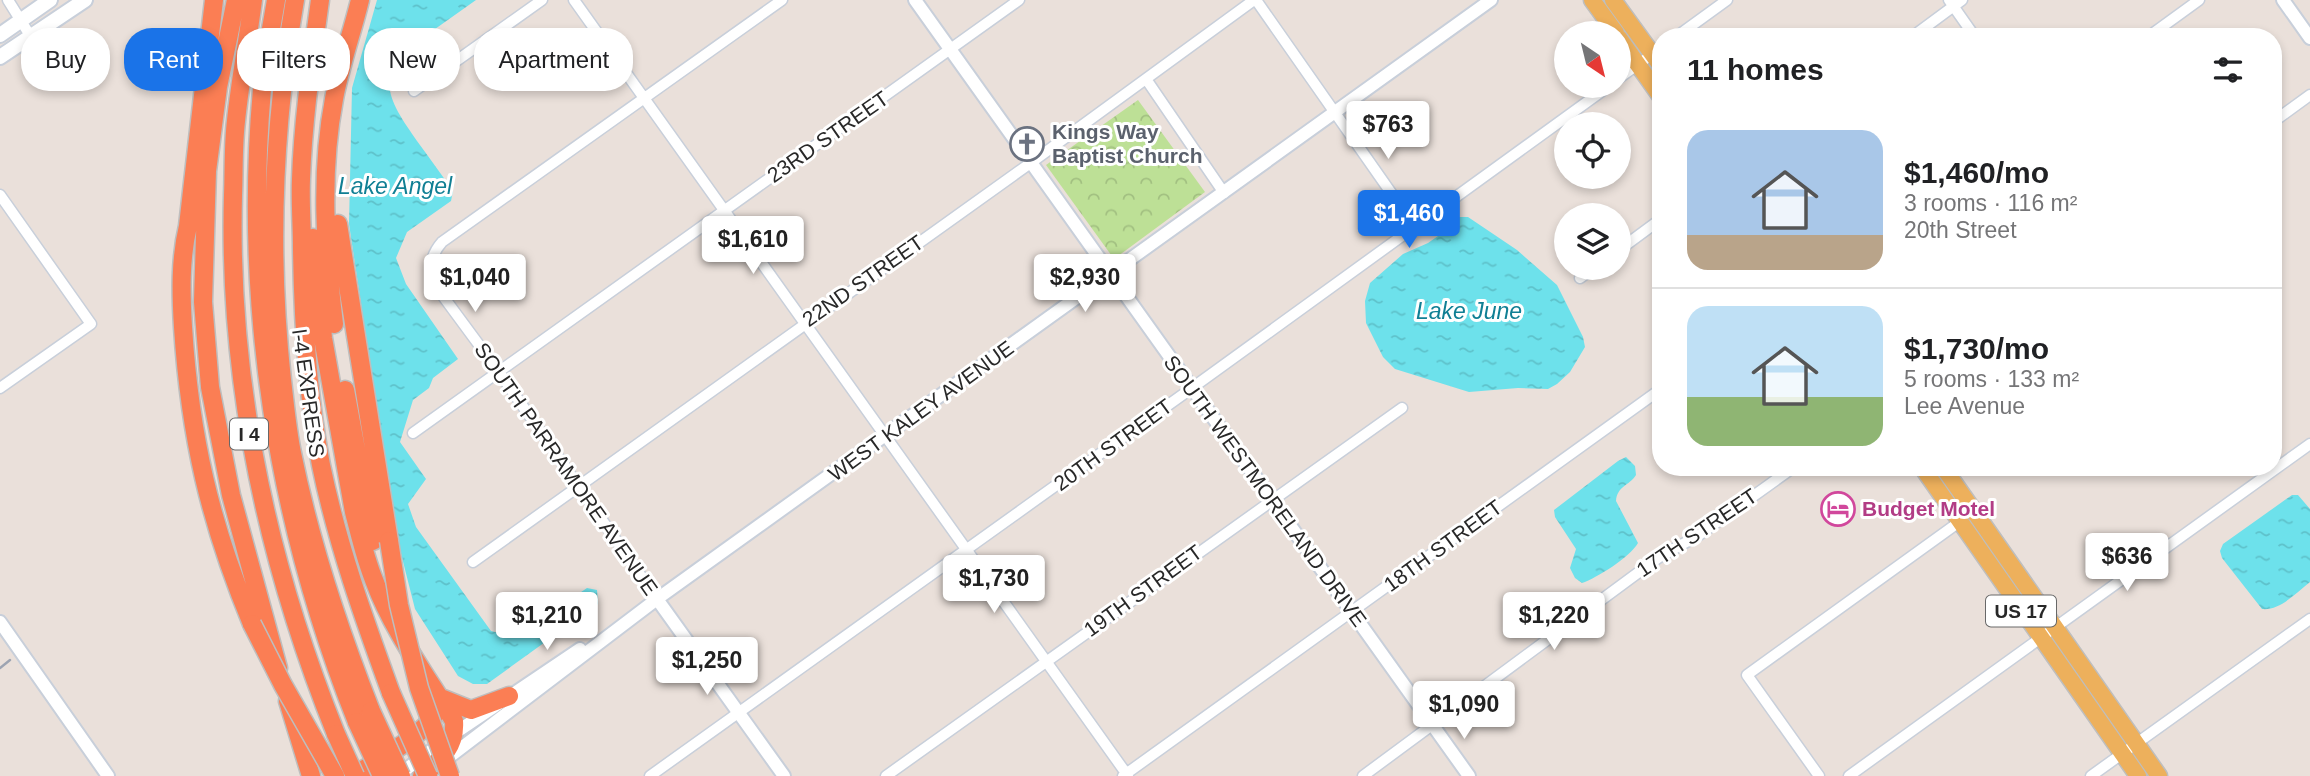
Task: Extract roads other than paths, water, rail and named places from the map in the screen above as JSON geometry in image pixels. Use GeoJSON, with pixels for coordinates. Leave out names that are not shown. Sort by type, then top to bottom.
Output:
{"type":"FeatureCollection","features":[{"type":"Feature","properties":{"kind":"highway"},"geometry":{"type":"LineString","coordinates":[[212,0],[188,226],[189,320],[203,430],[225,513],[251,574]]}},
{"type":"Feature","properties":{"kind":"highway"},"geometry":{"type":"LineString","coordinates":[[236,0],[218,87],[206,171],[204,302],[210,387],[260,625],[282,685],[335,776]]}},
{"type":"Feature","properties":{"kind":"highway","name":"I 4"},"geometry":{"type":"LineString","coordinates":[[253,0],[235,133],[232,245],[237,343],[251,443],[271,537],[299,637],[354,776]]}},
{"type":"Feature","properties":{"kind":"highway","name":"I-4 EXPRESS"},"geometry":{"type":"LineString","coordinates":[[275,0],[262,89],[258,179],[259,273],[278,454],[321,625],[364,716],[399,776]]}},
{"type":"Feature","properties":{"kind":"highway","name":"I-4 EXPRESS"},"geometry":{"type":"LineString","coordinates":[[295,0],[284,63],[274,181],[275,317],[291,450],[306,513],[382,776]]}},
{"type":"Feature","properties":{"kind":"highway"},"geometry":{"type":"LineString","coordinates":[[301,180],[310,209],[323,338],[354,512],[374,581],[394,623],[454,721],[455,733],[447,753],[425,776],[391,693],[358,599],[321,465],[303,314],[301,180],[308,89],[320,0]]}},
{"type":"Feature","properties":{"kind":"highway"},"geometry":{"type":"LineString","coordinates":[[360,0],[334,96],[329,128],[326,202],[330,288],[335,340],[365,503],[378,567],[394,623]]}},
{"type":"Feature","properties":{"kind":"highway"},"geometry":{"type":"LineString","coordinates":[[351,37],[335,167],[339,240],[399,605],[419,688],[450,776]]}},
{"type":"Feature","properties":{"kind":"highway"},"geometry":{"type":"LineString","coordinates":[[188,226],[184,243],[181,307],[194,436],[218,536],[260,625],[285,669],[318,773]]}},
{"type":"Feature","properties":{"kind":"highway"},"geometry":{"type":"LineString","coordinates":[[354,776],[422,730],[435,716],[437,708],[424,674]]}},
{"type":"Feature","properties":{"kind":"highway"},"geometry":{"type":"LineString","coordinates":[[441,698],[471,710],[509,696]]}},
{"type":"Feature","properties":{"kind":"main road"},"geometry":{"type":"LineString","coordinates":[[0,35],[50,0]]}},
{"type":"Feature","properties":{"kind":"main road"},"geometry":{"type":"LineString","coordinates":[[44,28],[85,0]]}},
{"type":"Feature","properties":{"kind":"main road"},"geometry":{"type":"LineString","coordinates":[[1592,0],[1607,21]]}},
{"type":"Feature","properties":{"kind":"main road"},"geometry":{"type":"LineString","coordinates":[[1613,0],[1652,49]]}},
{"type":"Feature","properties":{"kind":"main road"},"geometry":{"type":"LineString","coordinates":[[0,57],[21,43]]}},
{"type":"Feature","properties":{"kind":"main road"},"geometry":{"type":"LineString","coordinates":[[1631,54],[1652,84]]}},
{"type":"Feature","properties":{"kind":"main road","name":"US 17"},"geometry":{"type":"LineString","coordinates":[[1928,476],[2138,776]]}},
{"type":"Feature","properties":{"kind":"main road","name":"US 17"},"geometry":{"type":"LineString","coordinates":[[1949,476],[2159,776]]}},
{"type":"Feature","properties":{"kind":"street"},"geometry":{"type":"LineString","coordinates":[[8,0],[26,28]]}},
{"type":"Feature","properties":{"kind":"street"},"geometry":{"type":"LineString","coordinates":[[460,58],[542,0]]}},
{"type":"Feature","properties":{"kind":"street"},"geometry":{"type":"LineString","coordinates":[[575,0],[1126,775]]}},
{"type":"Feature","properties":{"kind":"street"},"geometry":{"type":"LineString","coordinates":[[645,98],[782,0]]}},
{"type":"Feature","properties":{"kind":"street","name":"SOUTH WESTMORELAND DRIVE"},"geometry":{"type":"LineString","coordinates":[[915,0],[1469,776]]}},
{"type":"Feature","properties":{"kind":"street","name":"23RD STREET"},"geometry":{"type":"LineString","coordinates":[[413,433],[1019,0]]}},
{"type":"Feature","properties":{"kind":"street"},"geometry":{"type":"LineString","coordinates":[[1255,0],[1415,227]]}},
{"type":"Feature","properties":{"kind":"street","name":"22ND STREET"},"geometry":{"type":"LineString","coordinates":[[472,562],[1255,0]]}},
{"type":"Feature","properties":{"kind":"street","name":"WEST KALEY AVENUE"},"geometry":{"type":"LineString","coordinates":[[657,599],[1491,0]]}},
{"type":"Feature","properties":{"kind":"street"},"geometry":{"type":"LineString","coordinates":[[1688,28],[1727,0]]}},
{"type":"Feature","properties":{"kind":"street"},"geometry":{"type":"LineString","coordinates":[[2160,28],[2199,0]]}},
{"type":"Feature","properties":{"kind":"street"},"geometry":{"type":"LineString","coordinates":[[2283,0],[2310,38]]}},
{"type":"Feature","properties":{"kind":"street"},"geometry":{"type":"LineString","coordinates":[[1923,28],[1955,2],[1970,28]]}},
{"type":"Feature","properties":{"kind":"street"},"geometry":{"type":"LineString","coordinates":[[1631,69],[1652,58]]}},
{"type":"Feature","properties":{"kind":"street"},"geometry":{"type":"LineString","coordinates":[[1146,79],[1224,193]]}},
{"type":"Feature","properties":{"kind":"street"},"geometry":{"type":"LineString","coordinates":[[2282,115],[2310,95]]}},
{"type":"Feature","properties":{"kind":"street","name":"SOUTH PARRAMORE AVENUE"},"geometry":{"type":"LineString","coordinates":[[645,98],[442,242],[433,252],[430,273],[437,288],[784,776]]}},
{"type":"Feature","properties":{"kind":"street","name":"20TH STREET"},"geometry":{"type":"LineString","coordinates":[[650,776],[1592,98]]}},
{"type":"Feature","properties":{"kind":"street"},"geometry":{"type":"LineString","coordinates":[[0,195],[91,324],[0,388]]}},
{"type":"Feature","properties":{"kind":"street"},"geometry":{"type":"LineString","coordinates":[[1631,241],[1652,226]]}},
{"type":"Feature","properties":{"kind":"street","name":"18TH STREET"},"geometry":{"type":"LineString","coordinates":[[1126,775],[1652,397]]}},
{"type":"Feature","properties":{"kind":"street","name":"19TH STREET"},"geometry":{"type":"LineString","coordinates":[[886,776],[1402,408]]}},
{"type":"Feature","properties":{"kind":"street"},"geometry":{"type":"LineString","coordinates":[[2282,464],[2310,444]]}},
{"type":"Feature","properties":{"kind":"street","name":"17TH STREET"},"geometry":{"type":"LineString","coordinates":[[1363,776],[1658,558],[1699,535],[1781,476]]}},
{"type":"Feature","properties":{"kind":"street"},"geometry":{"type":"LineString","coordinates":[[1849,776],[2265,476]]}},
{"type":"Feature","properties":{"kind":"street"},"geometry":{"type":"LineString","coordinates":[[1819,776],[1747,675],[1973,511]]}},
{"type":"Feature","properties":{"kind":"street"},"geometry":{"type":"LineString","coordinates":[[399,776],[455,733],[657,599]]}},
{"type":"Feature","properties":{"kind":"street"},"geometry":{"type":"LineString","coordinates":[[425,776],[657,599]]}},
{"type":"Feature","properties":{"kind":"street"},"geometry":{"type":"LineString","coordinates":[[2091,776],[2310,619]]}},
{"type":"Feature","properties":{"kind":"street"},"geometry":{"type":"LineString","coordinates":[[0,621],[108,776]]}},
{"type":"Feature","properties":{"kind":"water","name":"Lake Angel"},"geometry":{"type":"Polygon","coordinates":[[[377,0],[476,0],[436,28],[369,28],[377,0]]]}},
{"type":"Feature","properties":{"kind":"water","name":"Lake Angel"},"geometry":{"type":"Polygon","coordinates":[[[364,46],[364,91],[390,91],[397,111],[453,191],[451,201],[407,232],[396,258],[406,284],[458,359],[433,378],[429,388],[413,400],[400,442],[426,479],[408,504],[416,527],[491,631],[515,637],[587,588],[597,590],[598,604],[487,684],[473,684],[458,676],[415,609],[395,530],[349,224],[352,88],[364,46]]]}},
{"type":"Feature","properties":{"kind":"water","name":"Lake June"},"geometry":{"type":"Polygon","coordinates":[[[1457,217],[1468,217],[1517,250],[1557,285],[1583,337],[1585,347],[1570,372],[1557,384],[1548,389],[1518,388],[1469,392],[1395,369],[1383,357],[1366,323],[1365,301],[1370,283],[1403,254],[1438,236],[1444,226],[1457,217]]]}},
{"type":"Feature","properties":{"kind":"water"},"geometry":{"type":"Polygon","coordinates":[[[1626,457],[1635,466],[1636,475],[1621,489],[1616,501],[1638,543],[1613,566],[1582,583],[1575,578],[1570,568],[1576,549],[1555,517],[1554,510],[1626,457]]]}},
{"type":"Feature","properties":{"kind":"water"},"geometry":{"type":"Polygon","coordinates":[[[2292,495],[2298,495],[2310,509],[2310,582],[2282,604],[2262,609],[2222,558],[2220,551],[2223,544],[2292,495]]]}},
{"type":"Feature","properties":{"kind":"railway"},"geometry":{"type":"LineString","coordinates":[[0,668],[10,660]]}},
{"type":"Feature","properties":{"kind":"place","name":"Kings Way Baptist Church"},"geometry":{"type":"Point","coordinates":[1027,144]}},
{"type":"Feature","properties":{"kind":"place","name":"Budget Motel"},"geometry":{"type":"Point","coordinates":[1838,509]}}]}
